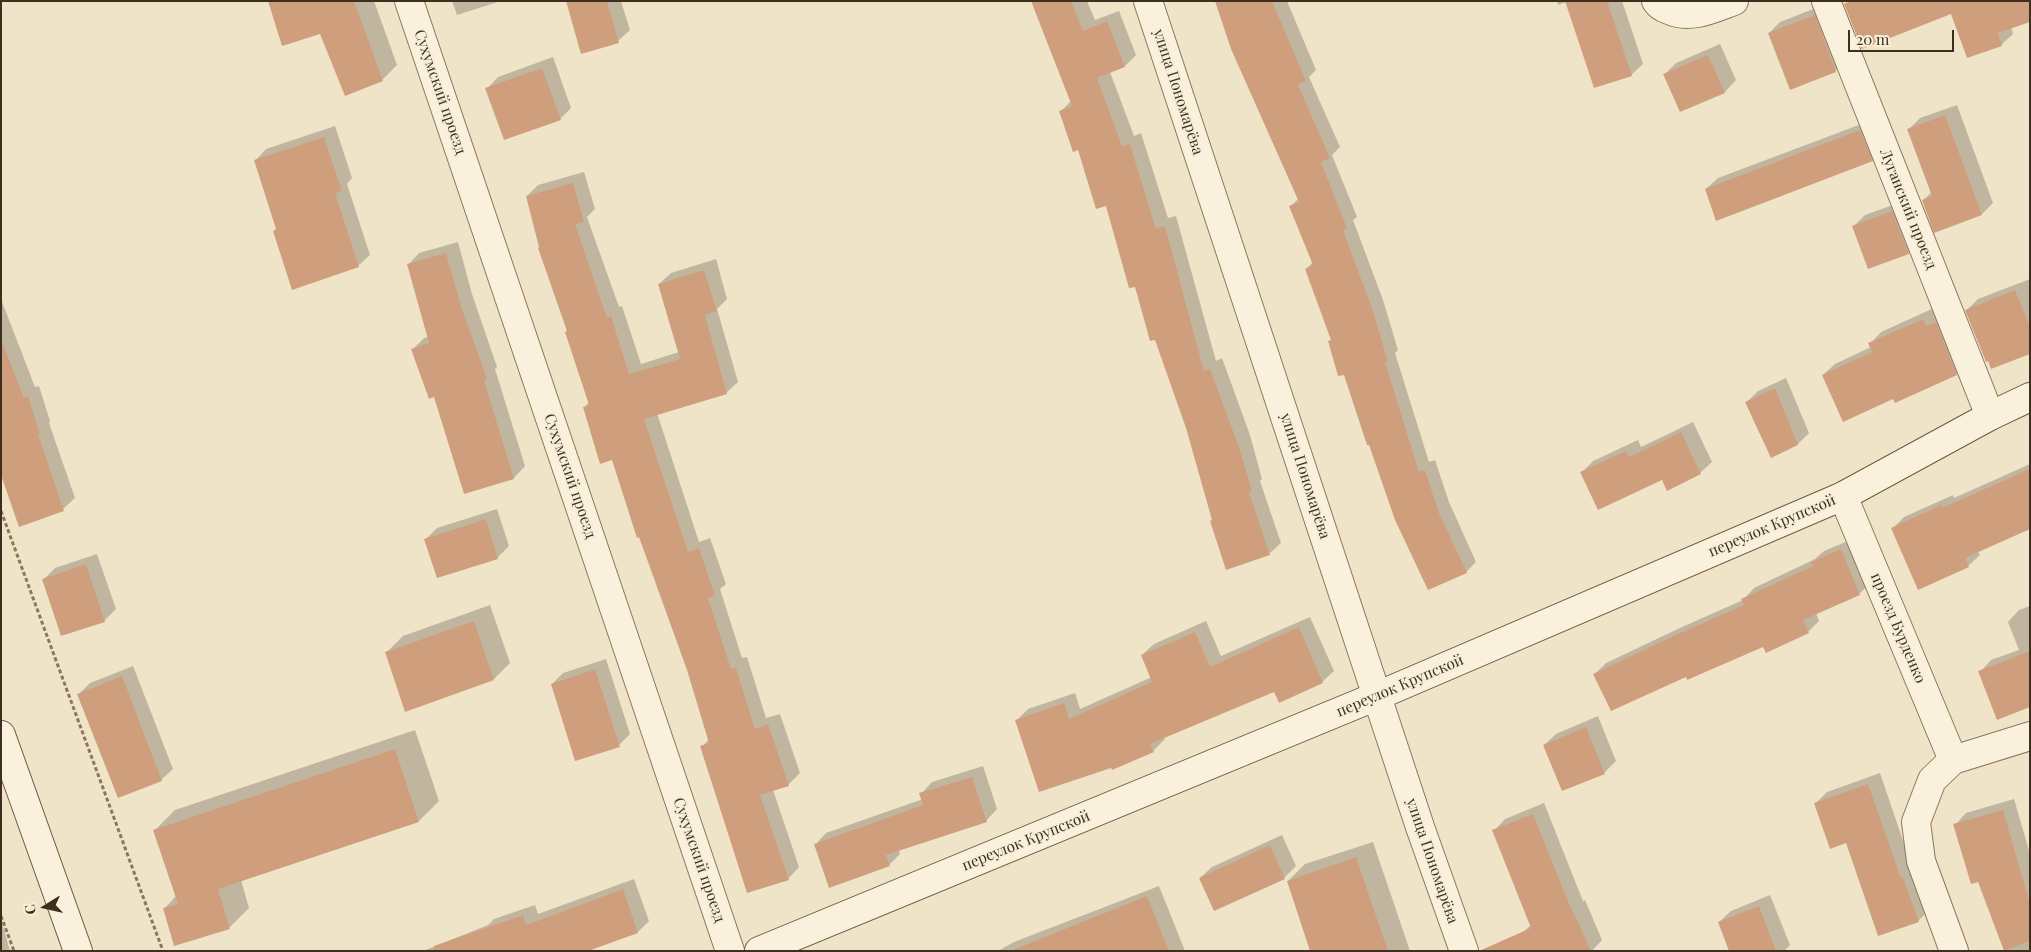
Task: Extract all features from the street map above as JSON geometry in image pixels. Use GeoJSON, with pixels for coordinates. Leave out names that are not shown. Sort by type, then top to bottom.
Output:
{"type":"FeatureCollection","features":[{"type":"Feature","properties":{"kind":"street","name":"Сухумский проезд"},"geometry":{"type":"LineString","coordinates":[[409,1],[730,951]]}},
{"type":"Feature","properties":{"kind":"street","name":"улица Пономарёва"},"geometry":{"type":"LineString","coordinates":[[1148,1],[1420,827],[1464,951]]}},
{"type":"Feature","properties":{"kind":"street"},"geometry":{"type":"LineString","coordinates":[[1656,1],[1659,6],[1679,15],[1700,13],[1734,1]]}},
{"type":"Feature","properties":{"kind":"street","name":"Луганский проезд"},"geometry":{"type":"LineString","coordinates":[[1826,1],[1990,416]]}},
{"type":"Feature","properties":{"kind":"street","name":"переулок Крупской"},"geometry":{"type":"LineString","coordinates":[[773,948],[1377,696],[1843,496],[1990,416],[2030,397]]}},
{"type":"Feature","properties":{"kind":"street","name":"проезд Бурденко"},"geometry":{"type":"LineString","coordinates":[[1843,496],[1953,760]]}},
{"type":"Feature","properties":{"kind":"street"},"geometry":{"type":"LineString","coordinates":[[1,735],[78,951]]}},
{"type":"Feature","properties":{"kind":"street"},"geometry":{"type":"LineString","coordinates":[[1954,951],[1921,861],[1916,822],[1932,780],[1953,760],[2030,736]]}},
{"type":"Feature","properties":{"kind":"path"},"geometry":{"type":"LineString","coordinates":[[1,511],[163,951]]}},
{"type":"Feature","properties":{"kind":"path"},"geometry":{"type":"LineString","coordinates":[[1,916],[14,951]]}},
{"type":"Feature","properties":{"kind":"building"},"geometry":{"type":"Polygon","coordinates":[[[268,1],[354,1],[383,81],[345,96],[320,34],[282,46],[268,1]]]}},
{"type":"Feature","properties":{"kind":"building"},"geometry":{"type":"Polygon","coordinates":[[[566,1],[607,1],[619,43],[581,54],[566,1]]]}},
{"type":"Feature","properties":{"kind":"building"},"geometry":{"type":"Polygon","coordinates":[[[1031,1],[1071,1],[1083,31],[1107,21],[1125,67],[1097,78],[1122,146],[1130,144],[1156,229],[1165,226],[1204,371],[1210,369],[1239,447],[1252,491],[1249,492],[1270,555],[1226,570],[1210,521],[1212,520],[1186,428],[1155,340],[1150,341],[1135,287],[1129,288],[1106,206],[1096,209],[1078,150],[1073,152],[1059,111],[1072,106],[1031,1]]]}},
{"type":"Feature","properties":{"kind":"building"},"geometry":{"type":"Polygon","coordinates":[[[1215,1],[1272,1],[1306,81],[1298,85],[1330,158],[1321,162],[1347,228],[1343,230],[1373,311],[1388,362],[1385,362],[1419,472],[1425,470],[1439,513],[1467,573],[1428,590],[1395,520],[1369,445],[1367,445],[1344,375],[1338,376],[1328,341],[1331,340],[1305,269],[1313,265],[1289,206],[1299,202],[1231,49],[1215,1]]]}},
{"type":"Feature","properties":{"kind":"building"},"geometry":{"type":"Polygon","coordinates":[[[1565,1],[1607,1],[1632,76],[1594,88],[1565,1]]]}},
{"type":"Feature","properties":{"kind":"building"},"geometry":{"type":"Polygon","coordinates":[[[1850,1],[2030,1],[2030,22],[1998,33],[2002,46],[1967,58],[1951,14],[1862,49],[1844,4],[1850,1]]]}},
{"type":"Feature","properties":{"kind":"building"},"geometry":{"type":"Polygon","coordinates":[[[1815,15],[1836,72],[1790,90],[1768,33],[1815,15]]]}},
{"type":"Feature","properties":{"kind":"building"},"geometry":{"type":"Polygon","coordinates":[[[1708,55],[1725,93],[1680,112],[1663,74],[1708,55]]]}},
{"type":"Feature","properties":{"kind":"building"},"geometry":{"type":"Polygon","coordinates":[[[542,68],[561,120],[504,140],[485,88],[542,68]]]}},
{"type":"Feature","properties":{"kind":"building"},"geometry":{"type":"Polygon","coordinates":[[[1945,115],[1982,215],[1934,233],[1922,200],[1932,196],[1907,129],[1945,115]]]}},
{"type":"Feature","properties":{"kind":"building"},"geometry":{"type":"Polygon","coordinates":[[[1860,130],[1873,161],[1716,221],[1705,189],[1860,130]]]}},
{"type":"Feature","properties":{"kind":"building"},"geometry":{"type":"Polygon","coordinates":[[[324,137],[342,191],[335,193],[359,267],[292,290],[273,231],[276,229],[254,160],[324,137]]]}},
{"type":"Feature","properties":{"kind":"building"},"geometry":{"type":"Polygon","coordinates":[[[573,183],[584,222],[575,224],[607,318],[611,316],[629,374],[680,359],[658,284],[704,270],[717,311],[705,315],[727,394],[644,419],[688,552],[699,548],[715,596],[708,598],[731,669],[736,668],[755,729],[768,724],[789,786],[760,795],[789,880],[747,893],[700,746],[709,743],[687,670],[639,537],[637,538],[612,460],[600,464],[583,407],[589,405],[565,332],[567,331],[538,248],[526,196],[573,183]]]}},
{"type":"Feature","properties":{"kind":"building"},"geometry":{"type":"Polygon","coordinates":[[[1892,211],[1909,254],[1868,269],[1852,226],[1892,211]]]}},
{"type":"Feature","properties":{"kind":"building"},"geometry":{"type":"Polygon","coordinates":[[[446,253],[461,306],[487,379],[484,380],[514,479],[464,494],[434,397],[429,399],[411,349],[429,343],[407,264],[446,253]]]}},
{"type":"Feature","properties":{"kind":"building"},"geometry":{"type":"Polygon","coordinates":[[[2015,290],[2030,327],[2030,354],[1991,369],[1988,361],[1986,362],[1965,310],[2015,290]]]}},
{"type":"Feature","properties":{"kind":"building"},"geometry":{"type":"Polygon","coordinates":[[[1923,319],[1926,326],[1936,322],[1957,375],[1895,403],[1893,399],[1843,422],[1822,375],[1872,352],[1868,343],[1923,319]]]}},
{"type":"Feature","properties":{"kind":"building"},"geometry":{"type":"Polygon","coordinates":[[[3,344],[24,398],[28,396],[40,434],[38,434],[64,511],[19,527],[1,475],[1,345],[3,344]]]}},
{"type":"Feature","properties":{"kind":"building"},"geometry":{"type":"Polygon","coordinates":[[[1775,388],[1798,445],[1771,458],[1745,402],[1775,388]]]}},
{"type":"Feature","properties":{"kind":"building"},"geometry":{"type":"Polygon","coordinates":[[[1681,432],[1701,474],[1667,491],[1662,480],[1598,510],[1580,472],[1626,451],[1629,457],[1681,432]]]}},
{"type":"Feature","properties":{"kind":"building"},"geometry":{"type":"Polygon","coordinates":[[[2030,469],[2030,529],[1965,558],[1969,567],[1918,590],[1891,528],[1941,505],[1942,508],[2030,469]]]}},
{"type":"Feature","properties":{"kind":"building"},"geometry":{"type":"Polygon","coordinates":[[[486,519],[498,559],[437,578],[424,539],[486,519]]]}},
{"type":"Feature","properties":{"kind":"building"},"geometry":{"type":"Polygon","coordinates":[[[1841,549],[1860,595],[1803,620],[1809,633],[1766,653],[1763,647],[1687,680],[1686,677],[1611,711],[1593,674],[1744,605],[1741,599],[1813,566],[1811,562],[1841,549]]]}},
{"type":"Feature","properties":{"kind":"building"},"geometry":{"type":"Polygon","coordinates":[[[86,564],[105,622],[61,636],[42,579],[86,564]]]}},
{"type":"Feature","properties":{"kind":"building"},"geometry":{"type":"Polygon","coordinates":[[[474,621],[494,680],[405,712],[385,652],[474,621]]]}},
{"type":"Feature","properties":{"kind":"building"},"geometry":{"type":"Polygon","coordinates":[[[1299,627],[1323,683],[1279,703],[1274,692],[1150,744],[1154,752],[1112,770],[1111,768],[1039,792],[1015,720],[1064,703],[1069,719],[1152,682],[1141,655],[1195,632],[1210,667],[1299,627]]]}},
{"type":"Feature","properties":{"kind":"building"},"geometry":{"type":"Polygon","coordinates":[[[2030,651],[2030,707],[1997,720],[1978,671],[2030,651]]]}},
{"type":"Feature","properties":{"kind":"building"},"geometry":{"type":"Polygon","coordinates":[[[595,669],[620,747],[575,761],[551,684],[595,669]]]}},
{"type":"Feature","properties":{"kind":"building"},"geometry":{"type":"Polygon","coordinates":[[[122,676],[162,781],[118,798],[77,694],[122,676]]]}},
{"type":"Feature","properties":{"kind":"building"},"geometry":{"type":"Polygon","coordinates":[[[1586,727],[1605,774],[1562,791],[1543,745],[1586,727]]]}},
{"type":"Feature","properties":{"kind":"building"},"geometry":{"type":"Polygon","coordinates":[[[395,749],[419,822],[218,889],[230,929],[174,946],[163,908],[178,904],[153,830],[395,749]]]}},
{"type":"Feature","properties":{"kind":"building"},"geometry":{"type":"Polygon","coordinates":[[[972,777],[987,822],[886,855],[890,866],[829,888],[814,844],[923,805],[919,793],[972,777]]]}},
{"type":"Feature","properties":{"kind":"building"},"geometry":{"type":"Polygon","coordinates":[[[1868,784],[1901,878],[1903,877],[1919,922],[1878,936],[1846,843],[1830,849],[1814,803],[1868,784]]]}},
{"type":"Feature","properties":{"kind":"building"},"geometry":{"type":"Polygon","coordinates":[[[2003,810],[2030,904],[2030,941],[2004,951],[1978,882],[1971,884],[1953,824],[2003,810]]]}},
{"type":"Feature","properties":{"kind":"building"},"geometry":{"type":"Polygon","coordinates":[[[1533,814],[1572,911],[1591,951],[1479,951],[1531,928],[1492,830],[1533,814]]]}},
{"type":"Feature","properties":{"kind":"building"},"geometry":{"type":"Polygon","coordinates":[[[1270,845],[1285,879],[1214,911],[1199,878],[1270,845]]]}},
{"type":"Feature","properties":{"kind":"building"},"geometry":{"type":"Polygon","coordinates":[[[1356,857],[1388,951],[1310,951],[1287,881],[1356,857]]]}},
{"type":"Feature","properties":{"kind":"building"},"geometry":{"type":"Polygon","coordinates":[[[623,889],[638,933],[588,951],[434,951],[434,946],[523,915],[526,925],[623,889]]]}},
{"type":"Feature","properties":{"kind":"building"},"geometry":{"type":"Polygon","coordinates":[[[1147,896],[1169,951],[1015,951],[1015,949],[1147,896]]]}},
{"type":"Feature","properties":{"kind":"building"},"geometry":{"type":"Polygon","coordinates":[[[1759,906],[1776,951],[1729,951],[1718,922],[1759,906]]]}}]}
